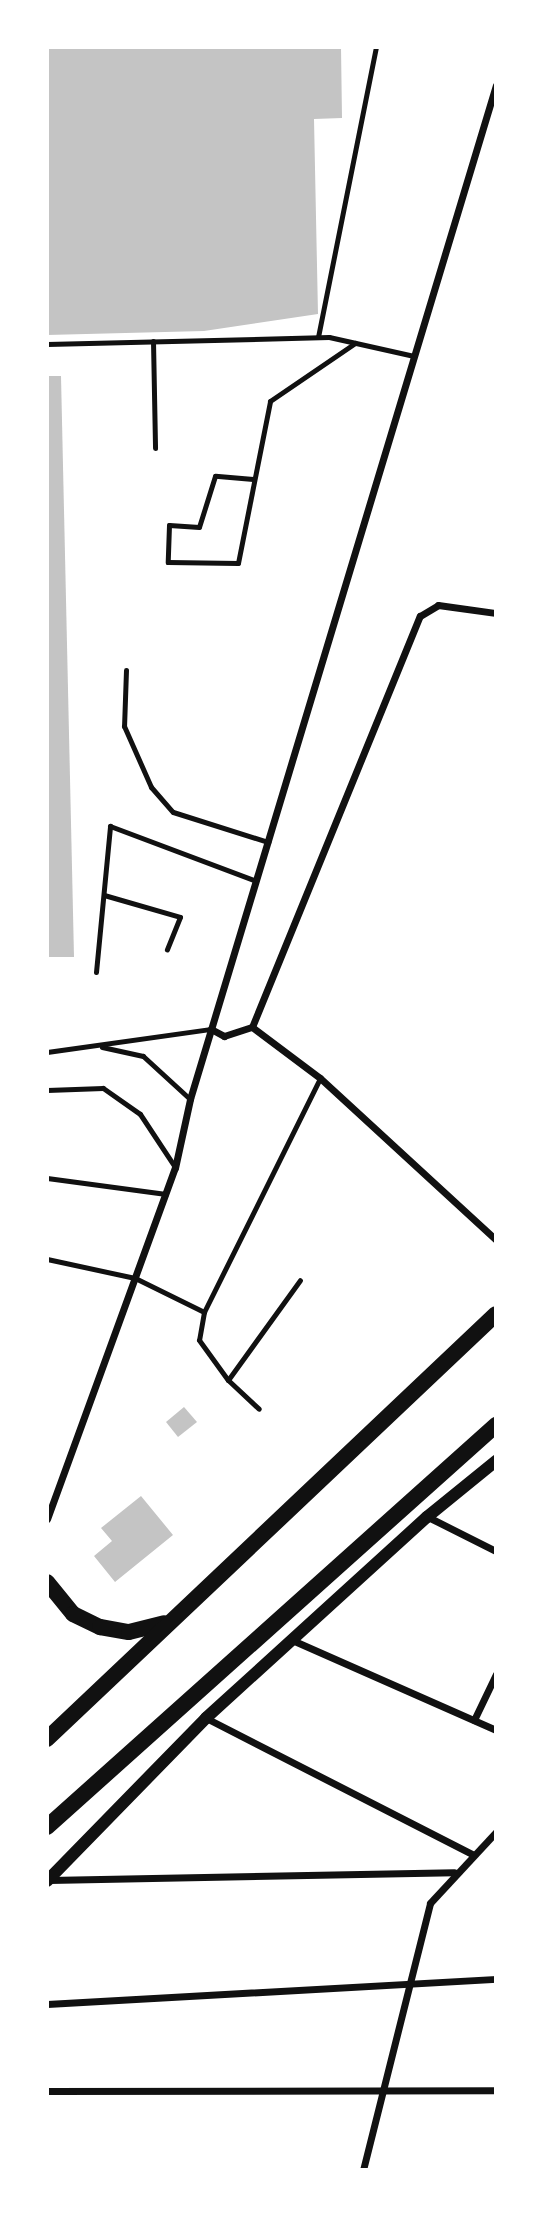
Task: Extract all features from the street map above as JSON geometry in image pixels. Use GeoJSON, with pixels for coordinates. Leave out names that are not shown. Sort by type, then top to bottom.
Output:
{"type":"FeatureCollection","features":[{"type":"Feature","properties":{"kind":"main road"},"geometry":{"type":"LineString","coordinates":[[47,1739],[496,1314]]}},
{"type":"Feature","properties":{"kind":"main road"},"geometry":{"type":"LineString","coordinates":[[47,1827],[496,1425]]}},
{"type":"Feature","properties":{"kind":"main road"},"geometry":{"type":"LineString","coordinates":[[47,1582],[73,1614],[100,1628],[137,1631],[172,1619]]}},
{"type":"Feature","properties":{"kind":"street"},"geometry":{"type":"LineString","coordinates":[[47,1519],[176,1168],[190,1099],[496,85]]}},
{"type":"Feature","properties":{"kind":"street"},"geometry":{"type":"LineString","coordinates":[[252,1027],[420,616],[438,605],[496,613]]}},
{"type":"Feature","properties":{"kind":"street"},"geometry":{"type":"LineString","coordinates":[[211,1029],[223,1036],[252,1027]]}},
{"type":"Feature","properties":{"kind":"street"},"geometry":{"type":"LineString","coordinates":[[252,1027],[320,1078],[494,1234]]}},
{"type":"Feature","properties":{"kind":"street"},"geometry":{"type":"LineString","coordinates":[[48,1880],[206,1718],[427,1517],[496,1461]]}},
{"type":"Feature","properties":{"kind":"street"},"geometry":{"type":"LineString","coordinates":[[427,1517],[496,1551]]}},
{"type":"Feature","properties":{"kind":"street"},"geometry":{"type":"LineString","coordinates":[[292,1640],[496,1730]]}},
{"type":"Feature","properties":{"kind":"street"},"geometry":{"type":"LineString","coordinates":[[474,1720],[496,1674]]}},
{"type":"Feature","properties":{"kind":"street"},"geometry":{"type":"LineString","coordinates":[[206,1718],[472,1854]]}},
{"type":"Feature","properties":{"kind":"street"},"geometry":{"type":"LineString","coordinates":[[363,2170],[407,1983],[429,1903],[454,1872],[496,1832]]}},
{"type":"Feature","properties":{"kind":"street"},"geometry":{"type":"LineString","coordinates":[[48,1880],[454,1872]]}},
{"type":"Feature","properties":{"kind":"street"},"geometry":{"type":"LineString","coordinates":[[47,2004],[496,1979]]}},
{"type":"Feature","properties":{"kind":"street"},"geometry":{"type":"LineString","coordinates":[[47,2091],[496,2090]]}},
{"type":"Feature","properties":{"kind":"lane"},"geometry":{"type":"LineString","coordinates":[[318,337],[376,47]]}},
{"type":"Feature","properties":{"kind":"lane"},"geometry":{"type":"LineString","coordinates":[[47,344],[318,337],[414,356]]}},
{"type":"Feature","properties":{"kind":"lane"},"geometry":{"type":"LineString","coordinates":[[153,341],[155,448]]}},
{"type":"Feature","properties":{"kind":"lane"},"geometry":{"type":"LineString","coordinates":[[253,479],[215,476],[199,527],[169,525],[168,562],[238,563],[270,401],[355,343]]}},
{"type":"Feature","properties":{"kind":"lane"},"geometry":{"type":"LineString","coordinates":[[126,670],[124,726],[151,787],[173,812],[268,842]]}},
{"type":"Feature","properties":{"kind":"lane"},"geometry":{"type":"LineString","coordinates":[[96,972],[110,826],[256,881]]}},
{"type":"Feature","properties":{"kind":"lane"},"geometry":{"type":"LineString","coordinates":[[104,895],[180,916],[167,948]]}},
{"type":"Feature","properties":{"kind":"lane"},"geometry":{"type":"LineString","coordinates":[[47,1052],[211,1029]]}},
{"type":"Feature","properties":{"kind":"lane"},"geometry":{"type":"LineString","coordinates":[[99,1046],[143,1056],[190,1099]]}},
{"type":"Feature","properties":{"kind":"lane"},"geometry":{"type":"LineString","coordinates":[[259,1409],[228,1380],[199,1340],[204,1312],[320,1078]]}},
{"type":"Feature","properties":{"kind":"lane"},"geometry":{"type":"LineString","coordinates":[[47,1090],[103,1088],[140,1114],[176,1168]]}},
{"type":"Feature","properties":{"kind":"lane"},"geometry":{"type":"LineString","coordinates":[[47,1178],[166,1194]]}},
{"type":"Feature","properties":{"kind":"lane"},"geometry":{"type":"LineString","coordinates":[[47,1259],[135,1278],[204,1312]]}},
{"type":"Feature","properties":{"kind":"lane"},"geometry":{"type":"LineString","coordinates":[[228,1380],[300,1280]]}},
{"type":"Feature","properties":{"kind":"building"},"geometry":{"type":"Polygon","coordinates":[[[47,47],[341,47],[342,118],[314,119],[318,314],[204,331],[47,335],[47,47]]]}},
{"type":"Feature","properties":{"kind":"building"},"geometry":{"type":"Polygon","coordinates":[[[47,376],[61,376],[74,957],[47,957],[47,376]]]}},
{"type":"Feature","properties":{"kind":"building"},"geometry":{"type":"Polygon","coordinates":[[[184,1407],[197,1422],[178,1437],[166,1422],[184,1407]]]}},
{"type":"Feature","properties":{"kind":"building"},"geometry":{"type":"Polygon","coordinates":[[[141,1496],[173,1535],[115,1582],[94,1556],[112,1541],[101,1528],[141,1496]]]}}]}
